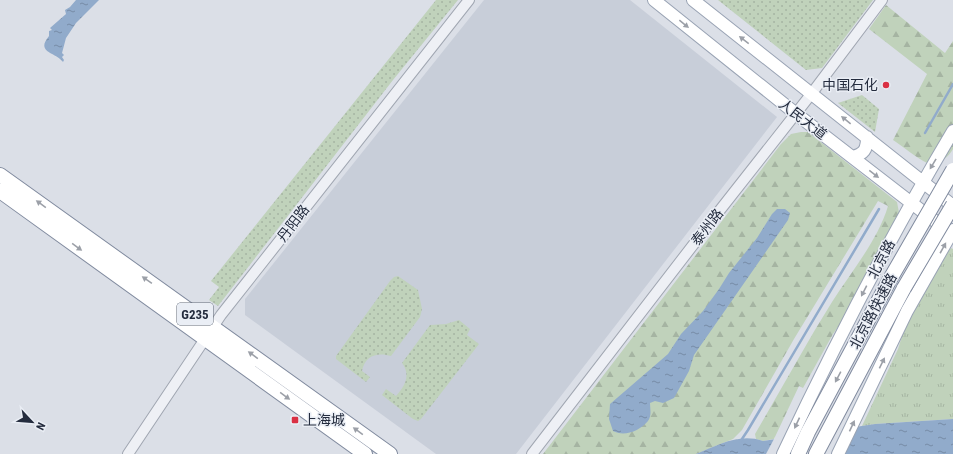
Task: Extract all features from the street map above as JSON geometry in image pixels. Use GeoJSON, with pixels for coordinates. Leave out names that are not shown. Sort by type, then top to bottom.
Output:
{"type":"FeatureCollection","features":[{"type":"Feature","properties":{"kind":"highway","name":"北京路快速路"},"geometry":{"type":"LineString","coordinates":[[798,454],[889,281],[953,170]]}},
{"type":"Feature","properties":{"kind":"highway","name":"G235"},"geometry":{"type":"LineString","coordinates":[[0,174],[365,454]]}},
{"type":"Feature","properties":{"kind":"highway","name":"G235"},"geometry":{"type":"LineString","coordinates":[[0,191],[390,454]]}},
{"type":"Feature","properties":{"kind":"highway","name":"北京路快速路"},"geometry":{"type":"LineString","coordinates":[[816,454],[904,288],[953,205]]}},
{"type":"Feature","properties":{"kind":"main road","name":"人民大道"},"geometry":{"type":"LineString","coordinates":[[654,0],[795,113],[952,233]]}},
{"type":"Feature","properties":{"kind":"main road","name":"人民大道"},"geometry":{"type":"LineString","coordinates":[[694,0],[953,205]]}},
{"type":"Feature","properties":{"kind":"main road","name":"北京路"},"geometry":{"type":"LineString","coordinates":[[783,454],[812,393],[911,203],[953,131]]}},
{"type":"Feature","properties":{"kind":"main road"},"geometry":{"type":"LineString","coordinates":[[852,157],[860,155],[864,151],[867,144],[867,137]]}},
{"type":"Feature","properties":{"kind":"main road"},"geometry":{"type":"LineString","coordinates":[[838,454],[907,311],[952,233]]}},
{"type":"Feature","properties":{"kind":"street","name":"丹阳路"},"geometry":{"type":"LineString","coordinates":[[128,454],[209,333],[469,0]]}},
{"type":"Feature","properties":{"kind":"street","name":"泰州路"},"geometry":{"type":"LineString","coordinates":[[532,454],[812,93],[882,0]]}},
{"type":"Feature","properties":{"kind":"shaded area"},"geometry":{"type":"Polygon","coordinates":[[[484,0],[630,0],[777,117],[516,454],[436,454],[245,315],[245,299],[484,0]]]}},
{"type":"Feature","properties":{"kind":"green space"},"geometry":{"type":"Polygon","coordinates":[[[436,0],[458,0],[393,80],[218,306],[209,300],[219,287],[211,281],[436,0]]]}},
{"type":"Feature","properties":{"kind":"green space"},"geometry":{"type":"Polygon","coordinates":[[[718,0],[873,0],[822,68],[806,70],[718,0]]]}},
{"type":"Feature","properties":{"kind":"green space"},"geometry":{"type":"Polygon","coordinates":[[[886,5],[945,53],[953,41],[953,149],[949,155],[934,164],[927,163],[915,156],[893,140],[927,74],[869,29],[886,5]]]}},
{"type":"Feature","properties":{"kind":"green space"},"geometry":{"type":"Polygon","coordinates":[[[862,95],[879,109],[875,132],[838,103],[862,95]]]}},
{"type":"Feature","properties":{"kind":"green space"},"geometry":{"type":"Polygon","coordinates":[[[808,132],[897,202],[900,218],[864,290],[833,334],[803,388],[799,386],[774,439],[763,441],[756,439],[755,434],[822,318],[878,231],[888,206],[878,201],[794,339],[742,430],[733,439],[696,454],[543,454],[781,144],[791,134],[808,132]]]}},
{"type":"Feature","properties":{"kind":"green space"},"geometry":{"type":"Polygon","coordinates":[[[951,248],[953,249],[953,419],[862,426],[898,349],[912,312],[941,260],[951,248]]]}},
{"type":"Feature","properties":{"kind":"green space"},"geometry":{"type":"Polygon","coordinates":[[[398,276],[418,290],[422,309],[420,317],[391,356],[381,354],[373,356],[366,361],[362,371],[370,377],[366,382],[336,359],[336,356],[390,281],[394,277],[398,276]]]}},
{"type":"Feature","properties":{"kind":"green space"},"geometry":{"type":"Polygon","coordinates":[[[459,320],[470,329],[467,335],[479,344],[421,419],[418,421],[413,419],[382,395],[386,389],[396,396],[402,388],[406,380],[406,372],[402,363],[430,325],[446,324],[459,320]]]}},
{"type":"Feature","properties":{"kind":"water"},"geometry":{"type":"Polygon","coordinates":[[[76,0],[99,0],[76,23],[66,38],[62,53],[64,55],[62,57],[64,60],[63,62],[48,52],[44,46],[49,36],[49,31],[52,30],[50,28],[66,14],[65,10],[76,0]]]}},
{"type":"Feature","properties":{"kind":"water"},"geometry":{"type":"Polygon","coordinates":[[[777,209],[785,209],[790,213],[788,220],[694,355],[689,371],[674,398],[663,403],[655,401],[650,403],[649,419],[641,428],[627,433],[617,433],[613,431],[609,419],[610,404],[668,354],[681,334],[703,311],[729,273],[757,238],[772,214],[777,209]]]}},
{"type":"Feature","properties":{"kind":"water"},"geometry":{"type":"Polygon","coordinates":[[[953,419],[953,454],[696,454],[737,439],[746,438],[763,441],[875,424],[953,419]]]}},
{"type":"Feature","properties":{"kind":"pier"},"geometry":{"type":"Polygon","coordinates":[[[859,424],[844,454],[766,454],[775,437],[859,424]]]}},
{"type":"Feature","properties":{"kind":"waterway"},"geometry":{"type":"LineString","coordinates":[[925,133],[953,84]]}},
{"type":"Feature","properties":{"kind":"waterway"},"geometry":{"type":"LineString","coordinates":[[740,442],[879,209]]}},
{"type":"Feature","properties":{"kind":"place","name":"中国石化"},"geometry":{"type":"Point","coordinates":[886,85]}},
{"type":"Feature","properties":{"kind":"place","name":"上海城"},"geometry":{"type":"Point","coordinates":[295,420]}}]}
